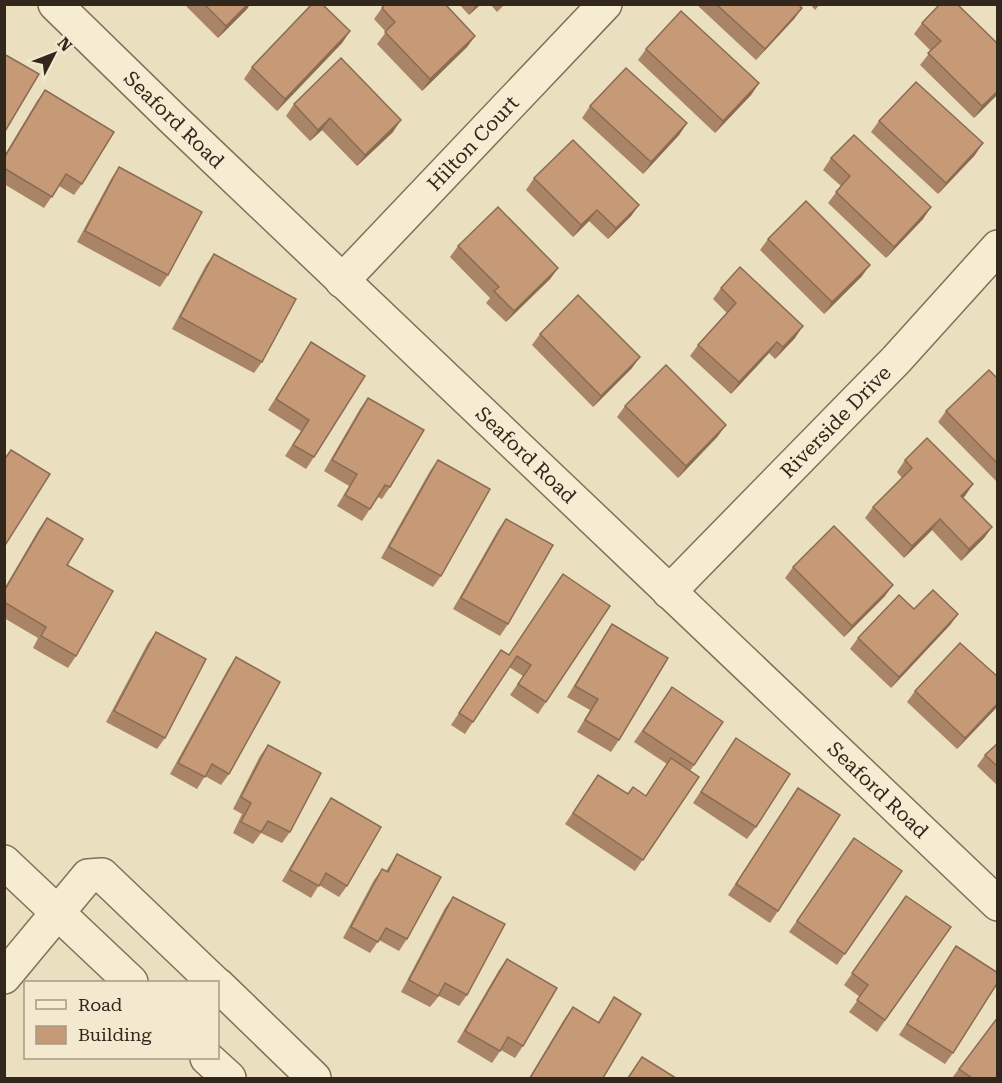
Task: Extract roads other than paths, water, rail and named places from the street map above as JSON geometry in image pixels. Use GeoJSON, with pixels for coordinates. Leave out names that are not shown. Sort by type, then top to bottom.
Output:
{"type":"FeatureCollection","features":[{"type":"Feature","properties":{"kind":"street","name":"Seaford Road"},"geometry":{"type":"LineString","coordinates":[[56,4],[163,110],[998,904]]}},
{"type":"Feature","properties":{"kind":"street","name":"Hilton Court"},"geometry":{"type":"LineString","coordinates":[[342,281],[605,4]]}},
{"type":"Feature","properties":{"kind":"street","name":"Riverside Drive"},"geometry":{"type":"LineString","coordinates":[[669,592],[896,360],[998,247]]}},
{"type":"Feature","properties":{"kind":"street"},"geometry":{"type":"LineString","coordinates":[[4,862],[130,981]]}},
{"type":"Feature","properties":{"kind":"street"},"geometry":{"type":"LineString","coordinates":[[4,977],[88,876],[102,875],[213,981]]}},
{"type":"Feature","properties":{"kind":"street"},"geometry":{"type":"LineString","coordinates":[[219,987],[314,1078]]}},
{"type":"Feature","properties":{"kind":"street"},"geometry":{"type":"LineString","coordinates":[[208,1059],[229,1078]]}}]}
